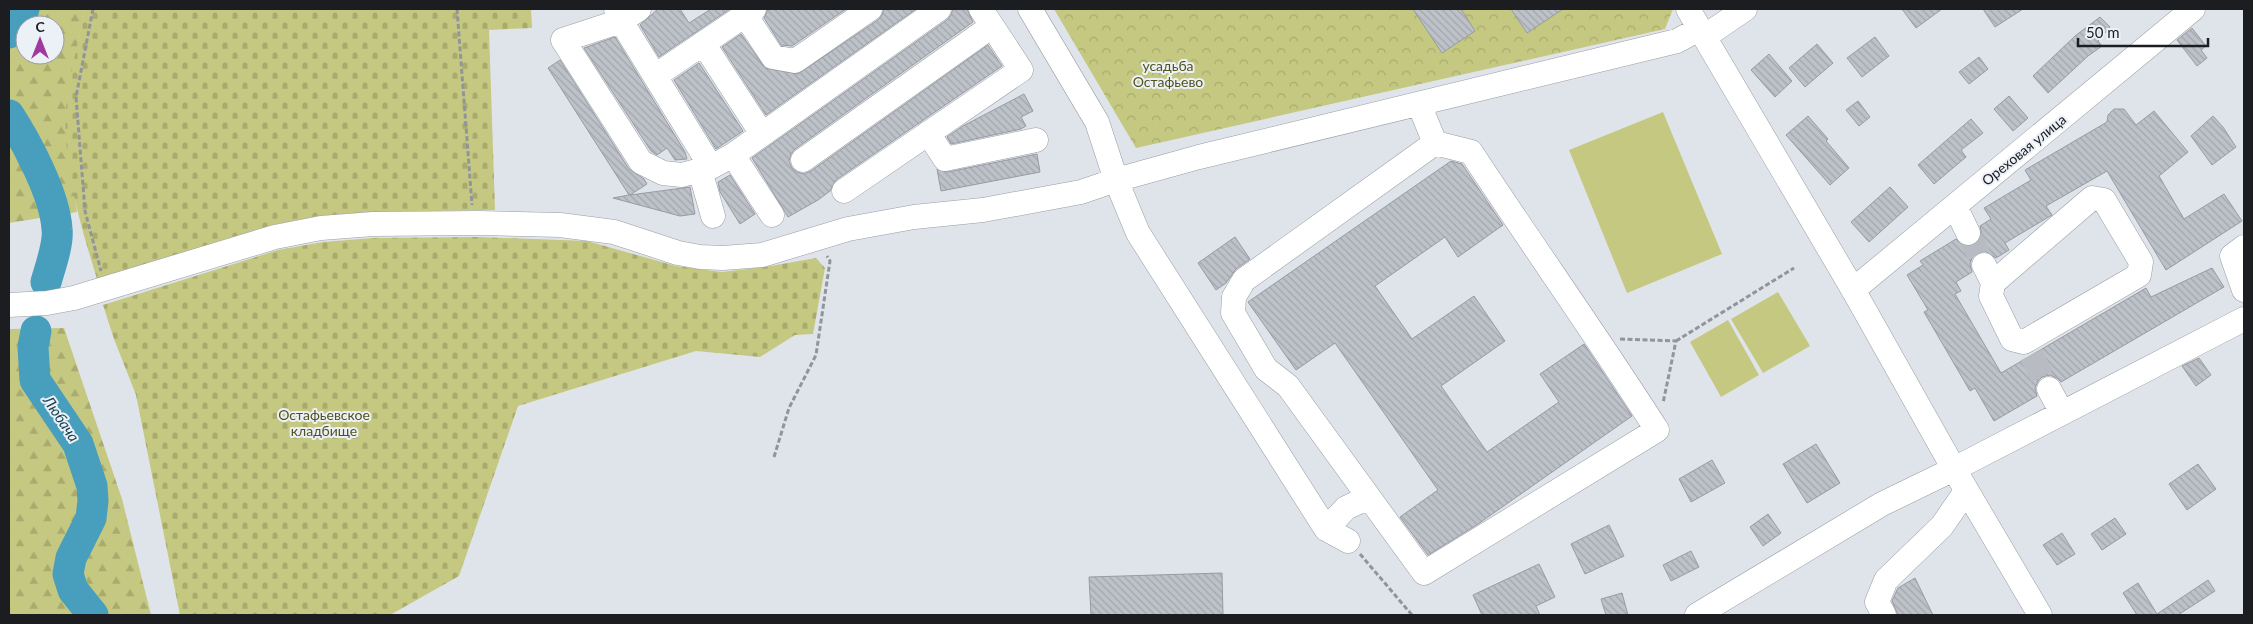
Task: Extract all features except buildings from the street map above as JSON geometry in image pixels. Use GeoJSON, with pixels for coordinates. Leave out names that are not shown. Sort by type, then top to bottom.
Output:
{"type":"FeatureCollection","features":[{"type":"Feature","properties":{"kind":"street"},"geometry":{"type":"LineString","coordinates":[[655,76],[749,12],[773,57],[795,61],[870,9]]}},
{"type":"Feature","properties":{"kind":"street"},"geometry":{"type":"LineString","coordinates":[[713,216],[705,169],[655,76],[625,13],[564,40],[641,162],[663,173],[682,175],[705,169],[733,155],[938,9]]}},
{"type":"Feature","properties":{"kind":"street"},"geometry":{"type":"LineString","coordinates":[[1030,9],[1097,122],[1116,180],[1138,234],[1326,529],[1348,541]]}},
{"type":"Feature","properties":{"kind":"street"},"geometry":{"type":"LineString","coordinates":[[9,305],[47,303],[74,298],[275,237],[321,228],[373,224],[478,223],[588,227],[614,232],[678,253],[700,257],[742,258],[762,255],[848,229],[914,217],[983,210],[1081,192],[1116,180],[1199,157],[1677,41],[1697,25],[1745,9]]}},
{"type":"Feature","properties":{"kind":"street","name":"Ореховая улица"},"geometry":{"type":"LineString","coordinates":[[1853,290],[2193,9]]}},
{"type":"Feature","properties":{"kind":"street"},"geometry":{"type":"LineString","coordinates":[[803,160],[987,17],[1021,70],[844,191]]}},
{"type":"Feature","properties":{"kind":"street"},"geometry":{"type":"LineString","coordinates":[[1697,25],[1853,290],[1966,491],[2040,615]]}},
{"type":"Feature","properties":{"kind":"street"},"geometry":{"type":"LineString","coordinates":[[703,43],[762,134]]}},
{"type":"Feature","properties":{"kind":"street"},"geometry":{"type":"LineString","coordinates":[[1419,104],[1435,143]]}},
{"type":"Feature","properties":{"kind":"street"},"geometry":{"type":"LineString","coordinates":[[928,133],[945,159],[1036,140]]}},
{"type":"Feature","properties":{"kind":"street"},"geometry":{"type":"LineString","coordinates":[[1435,143],[1471,152],[1519,225],[1599,338],[1658,430],[1424,573],[1288,386],[1266,369],[1233,313],[1234,297],[1244,280],[1435,143]]}},
{"type":"Feature","properties":{"kind":"street"},"geometry":{"type":"LineString","coordinates":[[733,155],[772,215]]}},
{"type":"Feature","properties":{"kind":"street"},"geometry":{"type":"LineString","coordinates":[[2092,198],[2104,200],[2141,262],[2139,275],[2028,348],[2012,339],[1991,296],[1989,274],[2092,198]]}},
{"type":"Feature","properties":{"kind":"street"},"geometry":{"type":"LineString","coordinates":[[1955,206],[1968,233]]}},
{"type":"Feature","properties":{"kind":"street"},"geometry":{"type":"LineString","coordinates":[[2244,247],[2232,256],[2244,290]]}},
{"type":"Feature","properties":{"kind":"street"},"geometry":{"type":"LineString","coordinates":[[1697,615],[1882,504],[1954,469],[2244,319]]}},
{"type":"Feature","properties":{"kind":"street"},"geometry":{"type":"LineString","coordinates":[[2049,389],[2062,413]]}},
{"type":"Feature","properties":{"kind":"street"},"geometry":{"type":"LineString","coordinates":[[1884,615],[1877,602],[1886,580],[1942,526],[1966,491]]}},
{"type":"Feature","properties":{"kind":"street"},"geometry":{"type":"LineString","coordinates":[[1326,529],[1346,508],[1368,498]]}},
{"type":"Feature","properties":{"kind":"path"},"geometry":{"type":"LineString","coordinates":[[92,9],[76,97],[85,211],[106,288]]}},
{"type":"Feature","properties":{"kind":"path"},"geometry":{"type":"LineString","coordinates":[[457,9],[472,210]]}},
{"type":"Feature","properties":{"kind":"path"},"geometry":{"type":"LineString","coordinates":[[774,457],[789,408],[816,355],[830,261],[827,254],[821,254]]}},
{"type":"Feature","properties":{"kind":"path"},"geometry":{"type":"LineString","coordinates":[[1599,338],[1676,341],[1794,268]]}},
{"type":"Feature","properties":{"kind":"path"},"geometry":{"type":"LineString","coordinates":[[1658,430],[1676,341]]}},
{"type":"Feature","properties":{"kind":"path"},"geometry":{"type":"LineString","coordinates":[[1348,541],[1412,615]]}},
{"type":"Feature","properties":{"kind":"green space"},"geometry":{"type":"Polygon","coordinates":[[[9,9],[85,9],[67,100],[68,145],[77,212],[9,223],[9,9]]]}},
{"type":"Feature","properties":{"kind":"green space"},"geometry":{"type":"Polygon","coordinates":[[[85,9],[531,9],[532,28],[489,30],[495,210],[372,212],[319,216],[272,225],[97,279],[78,213],[66,144],[67,99],[85,9]]]}},
{"type":"Feature","properties":{"kind":"green space","name":"усадьба Остафьево"},"geometry":{"type":"Polygon","coordinates":[[[1054,9],[1673,9],[1665,29],[1136,148],[1054,9]]]}},
{"type":"Feature","properties":{"kind":"green space"},"geometry":{"type":"Polygon","coordinates":[[[1663,112],[1722,254],[1627,293],[1569,150],[1663,112]]]}},
{"type":"Feature","properties":{"kind":"green space","name":"Остафьевское кладбище"},"geometry":{"type":"Polygon","coordinates":[[[478,237],[587,241],[676,266],[722,272],[816,258],[825,268],[813,334],[795,335],[760,357],[696,351],[518,406],[459,576],[390,615],[180,615],[136,395],[103,305],[278,250],[323,242],[373,238],[478,237]]]}},
{"type":"Feature","properties":{"kind":"green space"},"geometry":{"type":"Polygon","coordinates":[[[1778,292],[1810,346],[1763,373],[1731,319],[1778,292]]]}},
{"type":"Feature","properties":{"kind":"green space"},"geometry":{"type":"Polygon","coordinates":[[[1728,320],[1759,375],[1721,397],[1690,342],[1728,320]]]}},
{"type":"Feature","properties":{"kind":"green space"},"geometry":{"type":"Polygon","coordinates":[[[64,328],[122,499],[151,615],[9,615],[9,329],[64,328]]]}},
{"type":"Feature","properties":{"kind":"waterway","name":"Любача"},"geometry":{"type":"LineString","coordinates":[[9,33],[16,27],[24,9]]}},
{"type":"Feature","properties":{"kind":"waterway","name":"Любача"},"geometry":{"type":"LineString","coordinates":[[9,115],[24,140],[46,185],[55,215],[57,241],[46,282]]}},
{"type":"Feature","properties":{"kind":"waterway","name":"Любача"},"geometry":{"type":"LineString","coordinates":[[36,331],[33,347],[35,380],[78,444],[92,486],[91,518],[71,558],[68,574],[73,590],[93,615]]}},
{"type":"Feature","properties":{"kind":"tunnel"},"geometry":{"type":"LineString","coordinates":[[1968,233],[1984,265]]}},
{"type":"Feature","properties":{"kind":"tunnel"},"geometry":{"type":"LineString","coordinates":[[2031,355],[2049,389]]}}]}
